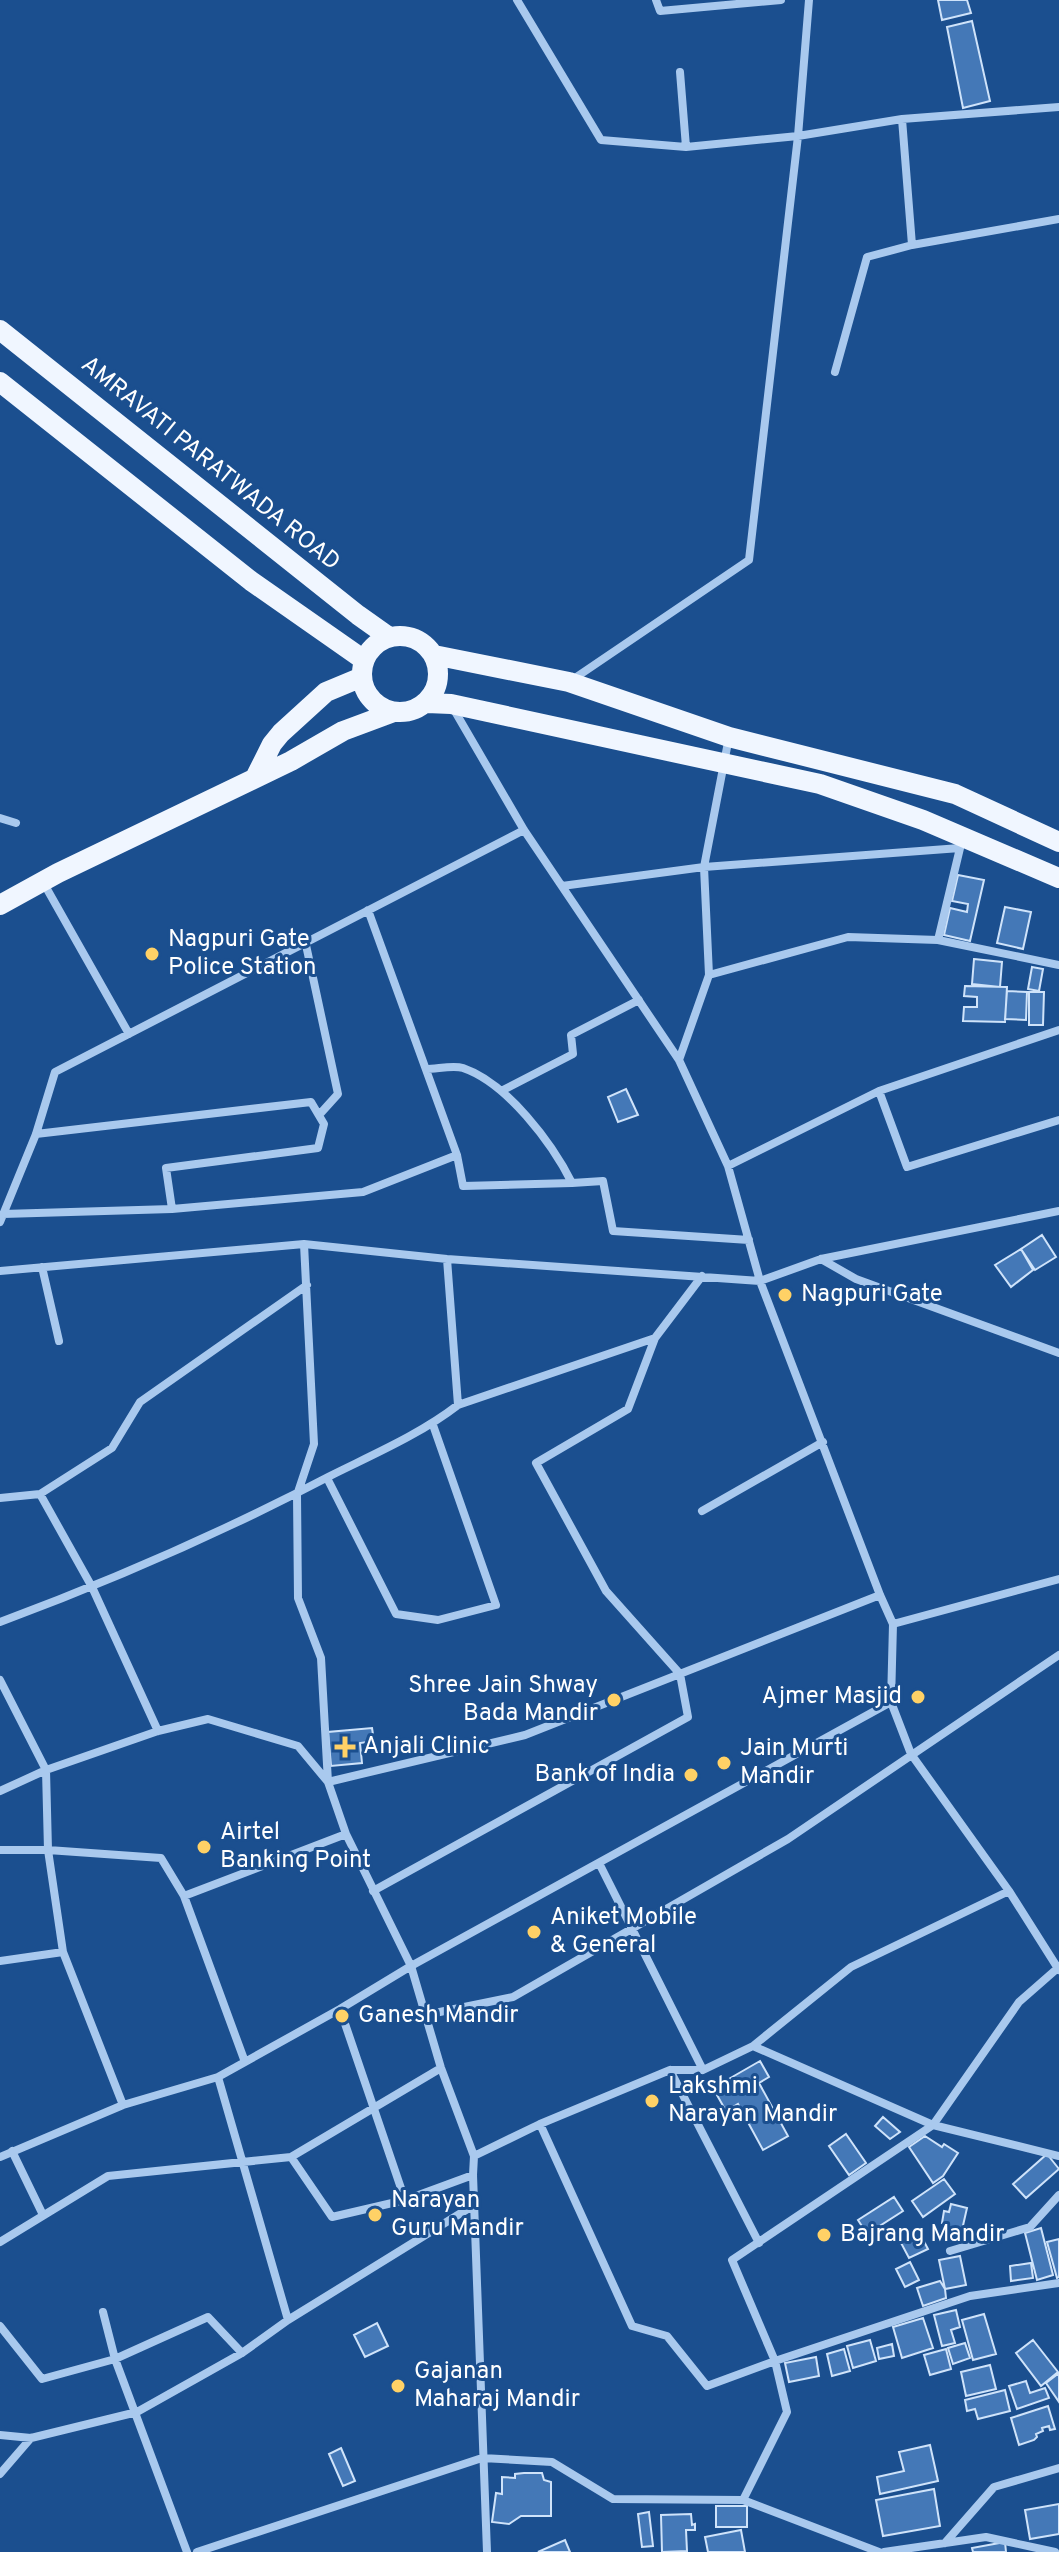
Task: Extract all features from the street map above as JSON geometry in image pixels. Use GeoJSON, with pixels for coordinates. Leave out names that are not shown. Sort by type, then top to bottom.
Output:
{"type":"FeatureCollection","features":[{"type":"Feature","properties":{"kind":"main road","name":"AMRAVATI PARATWADA ROAD"},"geometry":{"type":"LineString","coordinates":[[0,330],[389,637]]}},
{"type":"Feature","properties":{"kind":"main road"},"geometry":{"type":"LineString","coordinates":[[0,382],[363,668],[366,693],[378,706],[394,712]]}},
{"type":"Feature","properties":{"kind":"main road"},"geometry":{"type":"LineString","coordinates":[[256,776],[281,733],[326,692],[363,668],[375,645],[389,637],[407,636],[423,642],[434,655],[438,680],[427,703]]}},
{"type":"Feature","properties":{"kind":"main road"},"geometry":{"type":"LineString","coordinates":[[434,655],[569,682],[729,737],[955,794],[1059,842]]}},
{"type":"Feature","properties":{"kind":"main road"},"geometry":{"type":"LineString","coordinates":[[0,905],[291,761],[343,731],[394,712],[411,711],[427,703],[451,704],[820,784],[1059,878]]}},
{"type":"Feature","properties":{"kind":"street"},"geometry":{"type":"LineString","coordinates":[[517,0],[601,140],[686,147],[798,136],[902,119],[1059,107]]}},
{"type":"Feature","properties":{"kind":"street"},"geometry":{"type":"LineString","coordinates":[[656,0],[660,11],[781,0]]}},
{"type":"Feature","properties":{"kind":"street"},"geometry":{"type":"LineString","coordinates":[[569,682],[749,560],[798,136],[809,0]]}},
{"type":"Feature","properties":{"kind":"street"},"geometry":{"type":"LineString","coordinates":[[680,72],[686,147]]}},
{"type":"Feature","properties":{"kind":"street"},"geometry":{"type":"LineString","coordinates":[[902,119],[912,245]]}},
{"type":"Feature","properties":{"kind":"street"},"geometry":{"type":"LineString","coordinates":[[835,372],[867,257],[912,245],[1059,219]]}},
{"type":"Feature","properties":{"kind":"street"},"geometry":{"type":"LineString","coordinates":[[451,704],[524,830],[679,1060],[728,1166],[760,1281],[893,1624],[891,1702],[911,1754],[1009,1891],[1058,1969],[1019,2002],[933,2125],[732,2260],[775,2361],[787,2412],[743,2500]]}},
{"type":"Feature","properties":{"kind":"street"},"geometry":{"type":"LineString","coordinates":[[679,1060],[709,975],[704,867],[729,737]]}},
{"type":"Feature","properties":{"kind":"street"},"geometry":{"type":"LineString","coordinates":[[0,818],[16,823]]}},
{"type":"Feature","properties":{"kind":"street"},"geometry":{"type":"LineString","coordinates":[[457,1155],[363,1192],[172,1209],[1,1218],[36,1134],[55,1072],[524,830]]}},
{"type":"Feature","properties":{"kind":"street"},"geometry":{"type":"LineString","coordinates":[[562,886],[704,867],[961,842],[938,940]]}},
{"type":"Feature","properties":{"kind":"street"},"geometry":{"type":"LineString","coordinates":[[42,882],[129,1034]]}},
{"type":"Feature","properties":{"kind":"street"},"geometry":{"type":"LineString","coordinates":[[368,910],[457,1155],[463,1186],[603,1181],[613,1231],[749,1240]]}},
{"type":"Feature","properties":{"kind":"street"},"geometry":{"type":"LineString","coordinates":[[709,975],[848,937],[938,940],[1059,965]]}},
{"type":"Feature","properties":{"kind":"street"},"geometry":{"type":"LineString","coordinates":[[306,945],[338,1094],[319,1115]]}},
{"type":"Feature","properties":{"kind":"street"},"geometry":{"type":"LineString","coordinates":[[503,1090],[573,1054],[571,1035],[639,1000]]}},
{"type":"Feature","properties":{"kind":"street"},"geometry":{"type":"LineString","coordinates":[[728,1166],[879,1091],[1059,1030]]}},
{"type":"Feature","properties":{"kind":"street"},"geometry":{"type":"LineString","coordinates":[[426,1069],[461,1067],[503,1090],[559,1157],[572,1183]]}},
{"type":"Feature","properties":{"kind":"street"},"geometry":{"type":"LineString","coordinates":[[879,1091],[907,1167],[1059,1120]]}},
{"type":"Feature","properties":{"kind":"street"},"geometry":{"type":"LineString","coordinates":[[36,1134],[311,1102],[324,1124],[318,1148],[166,1168],[172,1209]]}},
{"type":"Feature","properties":{"kind":"street"},"geometry":{"type":"LineString","coordinates":[[0,1271],[304,1244],[447,1259],[760,1281],[821,1259],[1059,1211]]}},
{"type":"Feature","properties":{"kind":"street"},"geometry":{"type":"LineString","coordinates":[[304,1244],[314,1444],[297,1495],[298,1598],[321,1658],[328,1782],[346,1834],[411,1966],[441,2068],[474,2156],[487,2552]]}},
{"type":"Feature","properties":{"kind":"street"},"geometry":{"type":"LineString","coordinates":[[447,1259],[458,1405]]}},
{"type":"Feature","properties":{"kind":"street"},"geometry":{"type":"LineString","coordinates":[[821,1259],[856,1279],[1059,1353]]}},
{"type":"Feature","properties":{"kind":"street"},"geometry":{"type":"LineString","coordinates":[[42,1267],[59,1341]]}},
{"type":"Feature","properties":{"kind":"street"},"geometry":{"type":"LineString","coordinates":[[373,1891],[688,1717],[680,1674],[606,1591],[536,1463],[628,1409],[655,1338],[702,1276]]}},
{"type":"Feature","properties":{"kind":"street"},"geometry":{"type":"LineString","coordinates":[[0,1498],[40,1494],[112,1448],[140,1402],[307,1285]]}},
{"type":"Feature","properties":{"kind":"street"},"geometry":{"type":"LineString","coordinates":[[0,1622],[92,1587],[297,1495],[433,1425],[458,1405],[655,1338]]}},
{"type":"Feature","properties":{"kind":"street"},"geometry":{"type":"LineString","coordinates":[[327,1478],[396,1614],[438,1620],[496,1605],[433,1425]]}},
{"type":"Feature","properties":{"kind":"street"},"geometry":{"type":"LineString","coordinates":[[702,1511],[823,1442]]}},
{"type":"Feature","properties":{"kind":"street"},"geometry":{"type":"LineString","coordinates":[[40,1494],[92,1587],[158,1731]]}},
{"type":"Feature","properties":{"kind":"street"},"geometry":{"type":"LineString","coordinates":[[893,1624],[1059,1579]]}},
{"type":"Feature","properties":{"kind":"street"},"geometry":{"type":"LineString","coordinates":[[328,1782],[525,1735],[880,1595]]}},
{"type":"Feature","properties":{"kind":"street"},"geometry":{"type":"LineString","coordinates":[[425,2015],[513,1997],[788,1839],[1059,1655]]}},
{"type":"Feature","properties":{"kind":"street"},"geometry":{"type":"LineString","coordinates":[[0,1680],[46,1770],[48,1850],[63,1952],[123,2105]]}},
{"type":"Feature","properties":{"kind":"street"},"geometry":{"type":"LineString","coordinates":[[0,2157],[123,2105],[218,2077],[411,1966],[891,1702]]}},
{"type":"Feature","properties":{"kind":"street"},"geometry":{"type":"LineString","coordinates":[[0,1791],[46,1770],[158,1731],[208,1719],[298,1746],[328,1782]]}},
{"type":"Feature","properties":{"kind":"street"},"geometry":{"type":"LineString","coordinates":[[184,1896],[346,1834]]}},
{"type":"Feature","properties":{"kind":"street"},"geometry":{"type":"LineString","coordinates":[[0,1850],[161,1858],[184,1896],[245,2062]]}},
{"type":"Feature","properties":{"kind":"street"},"geometry":{"type":"LineString","coordinates":[[599,1863],[703,2070]]}},
{"type":"Feature","properties":{"kind":"street"},"geometry":{"type":"LineString","coordinates":[[474,2156],[540,2124],[670,2070],[703,2070],[753,2046],[851,1967],[1009,1891]]}},
{"type":"Feature","properties":{"kind":"street"},"geometry":{"type":"LineString","coordinates":[[0,1961],[63,1952]]}},
{"type":"Feature","properties":{"kind":"street"},"geometry":{"type":"LineString","coordinates":[[340,2009],[405,2200]]}},
{"type":"Feature","properties":{"kind":"street"},"geometry":{"type":"LineString","coordinates":[[753,2046],[933,2125],[1059,2156]]}},
{"type":"Feature","properties":{"kind":"street"},"geometry":{"type":"LineString","coordinates":[[0,2242],[108,2176],[291,2157],[441,2068]]}},
{"type":"Feature","properties":{"kind":"street"},"geometry":{"type":"LineString","coordinates":[[670,2070],[759,2243]]}},
{"type":"Feature","properties":{"kind":"street"},"geometry":{"type":"LineString","coordinates":[[218,2077],[288,2320]]}},
{"type":"Feature","properties":{"kind":"street"},"geometry":{"type":"LineString","coordinates":[[540,2124],[632,2326],[667,2336],[707,2386],[970,2296],[1059,2283]]}},
{"type":"Feature","properties":{"kind":"street"},"geometry":{"type":"LineString","coordinates":[[12,2151],[43,2215]]}},
{"type":"Feature","properties":{"kind":"street"},"geometry":{"type":"LineString","coordinates":[[291,2157],[332,2217],[405,2200],[473,2175]]}},
{"type":"Feature","properties":{"kind":"street"},"geometry":{"type":"LineString","coordinates":[[950,2251],[1030,2227],[1059,2195]]}},
{"type":"Feature","properties":{"kind":"street"},"geometry":{"type":"LineString","coordinates":[[0,2435],[31,2438],[137,2412],[242,2353],[288,2320],[474,2205]]}},
{"type":"Feature","properties":{"kind":"street"},"geometry":{"type":"LineString","coordinates":[[103,2312],[115,2359],[187,2552]]}},
{"type":"Feature","properties":{"kind":"street"},"geometry":{"type":"LineString","coordinates":[[0,2326],[42,2379],[115,2359],[208,2317],[242,2353]]}},
{"type":"Feature","properties":{"kind":"street"},"geometry":{"type":"LineString","coordinates":[[0,2474],[31,2438]]}},
{"type":"Feature","properties":{"kind":"street"},"geometry":{"type":"LineString","coordinates":[[197,2552],[482,2458],[552,2462],[613,2499],[743,2500],[882,2552],[986,2537],[1055,2552]]}},
{"type":"Feature","properties":{"kind":"street"},"geometry":{"type":"LineString","coordinates":[[944,2543],[994,2487],[1059,2468]]}},
{"type":"Feature","properties":{"kind":"building"},"geometry":{"type":"Polygon","coordinates":[[[938,0],[967,0],[971,13],[942,20],[938,0]]]}},
{"type":"Feature","properties":{"kind":"building"},"geometry":{"type":"Polygon","coordinates":[[[972,21],[990,101],[963,108],[947,27],[972,21]]]}},
{"type":"Feature","properties":{"kind":"building"},"geometry":{"type":"Polygon","coordinates":[[[958,875],[984,880],[970,941],[944,935],[950,908],[967,912],[968,904],[952,901],[958,875]]]}},
{"type":"Feature","properties":{"kind":"building"},"geometry":{"type":"Polygon","coordinates":[[[1005,907],[1031,912],[1023,949],[997,943],[1005,907]]]}},
{"type":"Feature","properties":{"kind":"building"},"geometry":{"type":"Polygon","coordinates":[[[974,959],[1002,962],[1000,987],[972,984],[974,959]]]}},
{"type":"Feature","properties":{"kind":"building"},"geometry":{"type":"Polygon","coordinates":[[[1032,967],[1043,969],[1039,991],[1028,989],[1032,967]]]}},
{"type":"Feature","properties":{"kind":"building"},"geometry":{"type":"Polygon","coordinates":[[[965,986],[1007,987],[1005,1022],[963,1021],[964,1007],[977,1007],[977,997],[964,996],[965,986]]]}},
{"type":"Feature","properties":{"kind":"building"},"geometry":{"type":"Polygon","coordinates":[[[1007,991],[1027,992],[1026,1020],[1005,1019],[1007,991]]]}},
{"type":"Feature","properties":{"kind":"building"},"geometry":{"type":"Polygon","coordinates":[[[1029,992],[1044,992],[1043,1025],[1029,1025],[1029,992]]]}},
{"type":"Feature","properties":{"kind":"building"},"geometry":{"type":"Polygon","coordinates":[[[626,1089],[638,1115],[618,1122],[608,1097],[626,1089]]]}},
{"type":"Feature","properties":{"kind":"building"},"geometry":{"type":"Polygon","coordinates":[[[1042,1235],[1056,1257],[1035,1270],[1021,1249],[1042,1235]]]}},
{"type":"Feature","properties":{"kind":"building"},"geometry":{"type":"Polygon","coordinates":[[[1021,1249],[1033,1270],[1011,1287],[995,1265],[1021,1249]]]}},
{"type":"Feature","properties":{"kind":"building"},"geometry":{"type":"Polygon","coordinates":[[[372,1728],[374,1741],[360,1743],[362,1763],[331,1766],[328,1732],[372,1728]]]}},
{"type":"Feature","properties":{"kind":"building"},"geometry":{"type":"Polygon","coordinates":[[[760,2061],[769,2077],[759,2083],[788,2136],[763,2150],[738,2104],[726,2111],[713,2088],[760,2061]]]}},
{"type":"Feature","properties":{"kind":"building"},"geometry":{"type":"Polygon","coordinates":[[[883,2117],[900,2132],[890,2139],[875,2126],[883,2117]]]}},
{"type":"Feature","properties":{"kind":"building"},"geometry":{"type":"Polygon","coordinates":[[[846,2134],[866,2163],[849,2175],[829,2146],[846,2134]]]}},
{"type":"Feature","properties":{"kind":"building"},"geometry":{"type":"Polygon","coordinates":[[[925,2136],[958,2153],[943,2176],[933,2183],[909,2147],[925,2136]]]}},
{"type":"Feature","properties":{"kind":"building"},"geometry":{"type":"Polygon","coordinates":[[[1047,2154],[1059,2169],[1026,2198],[1013,2184],[1047,2154]]]}},
{"type":"Feature","properties":{"kind":"building"},"geometry":{"type":"Polygon","coordinates":[[[944,2179],[955,2194],[923,2217],[912,2201],[944,2179]]]}},
{"type":"Feature","properties":{"kind":"building"},"geometry":{"type":"Polygon","coordinates":[[[894,2197],[903,2211],[867,2234],[858,2220],[894,2197]]]}},
{"type":"Feature","properties":{"kind":"building"},"geometry":{"type":"Polygon","coordinates":[[[951,2204],[967,2208],[959,2243],[943,2240],[947,2224],[942,2223],[944,2211],[949,2212],[951,2204]]]}},
{"type":"Feature","properties":{"kind":"building"},"geometry":{"type":"Polygon","coordinates":[[[1041,2228],[1053,2275],[1037,2280],[1025,2233],[1041,2228]]]}},
{"type":"Feature","properties":{"kind":"building"},"geometry":{"type":"Polygon","coordinates":[[[919,2232],[928,2249],[909,2258],[900,2241],[919,2232]]]}},
{"type":"Feature","properties":{"kind":"building"},"geometry":{"type":"Polygon","coordinates":[[[1059,2239],[1059,2277],[1057,2278],[1047,2242],[1059,2239]]]}},
{"type":"Feature","properties":{"kind":"building"},"geometry":{"type":"Polygon","coordinates":[[[960,2256],[966,2285],[945,2289],[939,2260],[960,2256]]]}},
{"type":"Feature","properties":{"kind":"building"},"geometry":{"type":"Polygon","coordinates":[[[910,2262],[919,2280],[905,2287],[896,2269],[910,2262]]]}},
{"type":"Feature","properties":{"kind":"building"},"geometry":{"type":"Polygon","coordinates":[[[1031,2263],[1033,2278],[1011,2281],[1010,2266],[1031,2263]]]}},
{"type":"Feature","properties":{"kind":"building"},"geometry":{"type":"Polygon","coordinates":[[[940,2281],[946,2298],[923,2306],[917,2288],[940,2281]]]}},
{"type":"Feature","properties":{"kind":"building"},"geometry":{"type":"Polygon","coordinates":[[[956,2310],[960,2327],[951,2330],[955,2343],[942,2346],[934,2315],[956,2310]]]}},
{"type":"Feature","properties":{"kind":"building"},"geometry":{"type":"Polygon","coordinates":[[[984,2314],[996,2354],[973,2360],[962,2320],[984,2314]]]}},
{"type":"Feature","properties":{"kind":"building"},"geometry":{"type":"Polygon","coordinates":[[[923,2318],[933,2348],[902,2358],[893,2327],[923,2318]]]}},
{"type":"Feature","properties":{"kind":"building"},"geometry":{"type":"Polygon","coordinates":[[[377,2323],[388,2346],[365,2357],[354,2335],[377,2323]]]}},
{"type":"Feature","properties":{"kind":"building"},"geometry":{"type":"Polygon","coordinates":[[[870,2340],[876,2361],[853,2368],[847,2346],[870,2340]]]}},
{"type":"Feature","properties":{"kind":"building"},"geometry":{"type":"Polygon","coordinates":[[[1033,2340],[1058,2372],[1041,2386],[1016,2353],[1033,2340]]]}},
{"type":"Feature","properties":{"kind":"building"},"geometry":{"type":"Polygon","coordinates":[[[965,2343],[970,2358],[953,2364],[948,2348],[965,2343]]]}},
{"type":"Feature","properties":{"kind":"building"},"geometry":{"type":"Polygon","coordinates":[[[892,2344],[894,2356],[879,2359],[877,2348],[892,2344]]]}},
{"type":"Feature","properties":{"kind":"building"},"geometry":{"type":"Polygon","coordinates":[[[844,2349],[850,2371],[832,2376],[827,2354],[844,2349]]]}},
{"type":"Feature","properties":{"kind":"building"},"geometry":{"type":"Polygon","coordinates":[[[946,2349],[951,2369],[930,2375],[924,2355],[946,2349]]]}},
{"type":"Feature","properties":{"kind":"building"},"geometry":{"type":"Polygon","coordinates":[[[816,2357],[819,2376],[789,2382],[785,2363],[816,2357]]]}},
{"type":"Feature","properties":{"kind":"building"},"geometry":{"type":"Polygon","coordinates":[[[990,2365],[996,2389],[966,2396],[961,2372],[990,2365]]]}},
{"type":"Feature","properties":{"kind":"building"},"geometry":{"type":"Polygon","coordinates":[[[1059,2373],[1059,2402],[1046,2383],[1059,2373]]]}},
{"type":"Feature","properties":{"kind":"building"},"geometry":{"type":"Polygon","coordinates":[[[1026,2381],[1030,2393],[1045,2388],[1049,2398],[1017,2409],[1009,2386],[1026,2381]]]}},
{"type":"Feature","properties":{"kind":"building"},"geometry":{"type":"Polygon","coordinates":[[[1005,2390],[1010,2411],[978,2419],[975,2409],[967,2411],[965,2400],[1005,2390]]]}},
{"type":"Feature","properties":{"kind":"building"},"geometry":{"type":"Polygon","coordinates":[[[1048,2406],[1055,2429],[1050,2430],[1049,2426],[1042,2428],[1043,2431],[1036,2434],[1034,2440],[1019,2445],[1011,2418],[1048,2406]]]}},
{"type":"Feature","properties":{"kind":"building"},"geometry":{"type":"Polygon","coordinates":[[[930,2445],[938,2481],[880,2494],[877,2477],[904,2471],[899,2452],[930,2445]]]}},
{"type":"Feature","properties":{"kind":"building"},"geometry":{"type":"Polygon","coordinates":[[[341,2448],[355,2481],[343,2486],[329,2454],[341,2448]]]}},
{"type":"Feature","properties":{"kind":"building"},"geometry":{"type":"Polygon","coordinates":[[[542,2473],[544,2480],[551,2482],[551,2516],[521,2516],[509,2524],[492,2522],[496,2493],[502,2494],[502,2477],[515,2478],[515,2474],[542,2473]]]}},
{"type":"Feature","properties":{"kind":"building"},"geometry":{"type":"Polygon","coordinates":[[[934,2489],[940,2526],[883,2536],[876,2500],[934,2489]]]}},
{"type":"Feature","properties":{"kind":"building"},"geometry":{"type":"Polygon","coordinates":[[[1059,2504],[1059,2534],[1030,2539],[1025,2510],[1059,2504]]]}},
{"type":"Feature","properties":{"kind":"building"},"geometry":{"type":"Polygon","coordinates":[[[716,2506],[747,2506],[747,2527],[716,2527],[716,2506]]]}},
{"type":"Feature","properties":{"kind":"building"},"geometry":{"type":"Polygon","coordinates":[[[649,2512],[653,2546],[642,2547],[638,2514],[649,2512]]]}},
{"type":"Feature","properties":{"kind":"building"},"geometry":{"type":"Polygon","coordinates":[[[691,2514],[695,2530],[686,2530],[687,2551],[662,2552],[661,2515],[691,2514]]]}},
{"type":"Feature","properties":{"kind":"building"},"geometry":{"type":"Polygon","coordinates":[[[741,2530],[745,2552],[708,2552],[705,2537],[741,2530]]]}},
{"type":"Feature","properties":{"kind":"building"},"geometry":{"type":"Polygon","coordinates":[[[565,2540],[570,2552],[538,2552],[565,2540]]]}},
{"type":"Feature","properties":{"kind":"building"},"geometry":{"type":"Polygon","coordinates":[[[1005,2542],[1006,2552],[973,2552],[972,2548],[1005,2542]]]}},
{"type":"Feature","properties":{"kind":"place","name":"Nagpuri Gate Police Station"},"geometry":{"type":"Point","coordinates":[152,954]}},
{"type":"Feature","properties":{"kind":"place","name":"Nagpuri Gate"},"geometry":{"type":"Point","coordinates":[785,1295]}},
{"type":"Feature","properties":{"kind":"place","name":"Ajmer Masjid"},"geometry":{"type":"Point","coordinates":[918,1697]}},
{"type":"Feature","properties":{"kind":"place","name":"Shree Jain Shway Bada Mandir"},"geometry":{"type":"Point","coordinates":[614,1700]}},
{"type":"Feature","properties":{"kind":"place","name":"Anjali Clinic"},"geometry":{"type":"Point","coordinates":[345,1747]}},
{"type":"Feature","properties":{"kind":"place","name":"Jain Murti Mandir"},"geometry":{"type":"Point","coordinates":[724,1763]}},
{"type":"Feature","properties":{"kind":"place","name":"Bank of India"},"geometry":{"type":"Point","coordinates":[691,1775]}},
{"type":"Feature","properties":{"kind":"place","name":"Airtel Banking Point"},"geometry":{"type":"Point","coordinates":[204,1847]}},
{"type":"Feature","properties":{"kind":"place","name":"Aniket Mobile & General"},"geometry":{"type":"Point","coordinates":[534,1932]}},
{"type":"Feature","properties":{"kind":"place","name":"Ganesh Mandir"},"geometry":{"type":"Point","coordinates":[342,2016]}},
{"type":"Feature","properties":{"kind":"place","name":"Lakshmi Narayan Mandir"},"geometry":{"type":"Point","coordinates":[652,2101]}},
{"type":"Feature","properties":{"kind":"place","name":"Narayan Guru Mandir"},"geometry":{"type":"Point","coordinates":[375,2215]}},
{"type":"Feature","properties":{"kind":"place","name":"Bajrang Mandir"},"geometry":{"type":"Point","coordinates":[824,2235]}},
{"type":"Feature","properties":{"kind":"place","name":"Gajanan Maharaj Mandir"},"geometry":{"type":"Point","coordinates":[398,2386]}}]}
